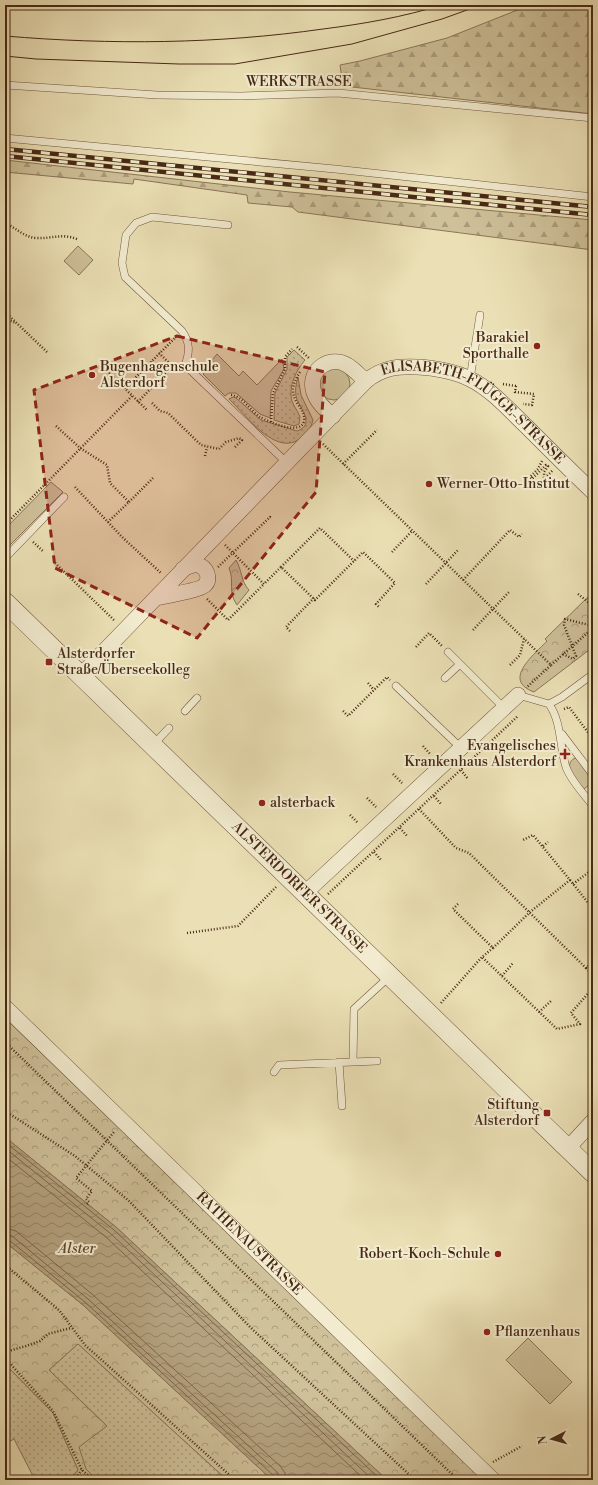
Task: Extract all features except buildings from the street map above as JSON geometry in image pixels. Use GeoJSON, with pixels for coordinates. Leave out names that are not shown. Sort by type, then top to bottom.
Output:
{"type":"FeatureCollection","features":[{"type":"Feature","properties":{"kind":"street","name":"ELISABETH-FLÜGGE-STRASSE"},"geometry":{"type":"LineString","coordinates":[[311,363],[346,364],[366,381]]}},
{"type":"Feature","properties":{"kind":"street"},"geometry":{"type":"LineString","coordinates":[[311,363],[315,372],[312,381],[313,390],[317,400],[333,416]]}},
{"type":"Feature","properties":{"kind":"street","name":"ELISABETH-FLÜGGE-STRASSE"},"geometry":{"type":"LineString","coordinates":[[81,675],[366,381],[376,373],[384,370],[410,366],[444,370],[470,379],[493,394],[593,492]]}},
{"type":"Feature","properties":{"kind":"street"},"geometry":{"type":"LineString","coordinates":[[156,598],[197,590],[205,586],[208,579],[204,567],[199,565],[192,566],[183,570]]}},
{"type":"Feature","properties":{"kind":"street","name":"ALSTERDORFER STRASSE"},"geometry":{"type":"LineString","coordinates":[[5,602],[593,1172]]}},
{"type":"Feature","properties":{"kind":"street"},"geometry":{"type":"LineString","coordinates":[[305,893],[405,790],[461,748],[518,695]]}},
{"type":"Feature","properties":{"kind":"street","name":"RATHENAUSTRASSE"},"geometry":{"type":"LineString","coordinates":[[5,1007],[489,1475]]}},
{"type":"Feature","properties":{"kind":"street"},"geometry":{"type":"LineString","coordinates":[[568,1148],[593,1121]]}},
{"type":"Feature","properties":{"kind":"lane","name":"WERKSTRASSE"},"geometry":{"type":"LineString","coordinates":[[5,85],[157,95],[241,96],[338,93],[593,118]]}},
{"type":"Feature","properties":{"kind":"lane"},"geometry":{"type":"LineString","coordinates":[[5,138],[327,169],[593,197]]}},
{"type":"Feature","properties":{"kind":"lane"},"geometry":{"type":"LineString","coordinates":[[228,225],[152,217],[136,223],[126,235],[122,263],[125,277],[182,331],[187,338],[189,347],[185,365],[287,463]]}},
{"type":"Feature","properties":{"kind":"lane"},"geometry":{"type":"LineString","coordinates":[[470,379],[480,316]]}},
{"type":"Feature","properties":{"kind":"lane"},"geometry":{"type":"LineString","coordinates":[[5,558],[64,497]]}},
{"type":"Feature","properties":{"kind":"lane"},"geometry":{"type":"LineString","coordinates":[[448,652],[504,708]]}},
{"type":"Feature","properties":{"kind":"lane"},"geometry":{"type":"LineString","coordinates":[[445,678],[460,664]]}},
{"type":"Feature","properties":{"kind":"lane"},"geometry":{"type":"LineString","coordinates":[[549,704],[562,697],[593,674]]}},
{"type":"Feature","properties":{"kind":"lane"},"geometry":{"type":"LineString","coordinates":[[396,686],[461,748]]}},
{"type":"Feature","properties":{"kind":"lane"},"geometry":{"type":"LineString","coordinates":[[518,695],[549,704],[554,712],[560,733],[566,766],[570,775],[593,806]]}},
{"type":"Feature","properties":{"kind":"lane"},"geometry":{"type":"LineString","coordinates":[[185,711],[197,698]]}},
{"type":"Feature","properties":{"kind":"lane"},"geometry":{"type":"LineString","coordinates":[[153,745],[169,728]]}},
{"type":"Feature","properties":{"kind":"lane"},"geometry":{"type":"LineString","coordinates":[[560,733],[593,775]]}},
{"type":"Feature","properties":{"kind":"lane"},"geometry":{"type":"LineString","coordinates":[[353,1062],[354,1009],[390,976]]}},
{"type":"Feature","properties":{"kind":"lane"},"geometry":{"type":"LineString","coordinates":[[274,1072],[279,1065],[377,1061]]}},
{"type":"Feature","properties":{"kind":"lane"},"geometry":{"type":"LineString","coordinates":[[339,1062],[342,1106]]}},
{"type":"Feature","properties":{"kind":"path"},"geometry":{"type":"LineString","coordinates":[[5,223],[27,236],[37,238],[67,235],[77,239]]}},
{"type":"Feature","properties":{"kind":"path"},"geometry":{"type":"LineString","coordinates":[[5,312],[47,352]]}},
{"type":"Feature","properties":{"kind":"path"},"geometry":{"type":"LineString","coordinates":[[5,319],[16,323]]}},
{"type":"Feature","properties":{"kind":"path"},"geometry":{"type":"LineString","coordinates":[[125,388],[182,331]]}},
{"type":"Feature","properties":{"kind":"path"},"geometry":{"type":"LineString","coordinates":[[297,347],[311,363]]}},
{"type":"Feature","properties":{"kind":"path"},"geometry":{"type":"LineString","coordinates":[[271,422],[273,393],[285,369],[285,357],[292,349]]}},
{"type":"Feature","properties":{"kind":"path"},"geometry":{"type":"LineString","coordinates":[[159,353],[178,372]]}},
{"type":"Feature","properties":{"kind":"path"},"geometry":{"type":"LineString","coordinates":[[151,362],[159,370]]}},
{"type":"Feature","properties":{"kind":"path"},"geometry":{"type":"LineString","coordinates":[[138,402],[172,366]]}},
{"type":"Feature","properties":{"kind":"path"},"geometry":{"type":"LineString","coordinates":[[223,402],[228,396],[234,395],[258,416],[271,422],[292,428],[298,428],[303,423],[304,417],[296,404],[293,392],[295,382],[302,370]]}},
{"type":"Feature","properties":{"kind":"path"},"geometry":{"type":"LineString","coordinates":[[109,373],[147,410]]}},
{"type":"Feature","properties":{"kind":"path"},"geometry":{"type":"LineString","coordinates":[[503,384],[516,386],[515,392],[534,394],[532,405],[512,402],[507,408]]}},
{"type":"Feature","properties":{"kind":"path"},"geometry":{"type":"LineString","coordinates":[[5,525],[132,396]]}},
{"type":"Feature","properties":{"kind":"path"},"geometry":{"type":"LineString","coordinates":[[152,403],[160,411],[168,414],[201,445],[219,449],[226,442],[239,438],[242,440],[234,448]]}},
{"type":"Feature","properties":{"kind":"path"},"geometry":{"type":"LineString","coordinates":[[56,426],[80,448],[107,465],[110,482],[129,502]]}},
{"type":"Feature","properties":{"kind":"path"},"geometry":{"type":"LineString","coordinates":[[343,464],[377,430]]}},
{"type":"Feature","properties":{"kind":"path"},"geometry":{"type":"LineString","coordinates":[[314,436],[551,665]]}},
{"type":"Feature","properties":{"kind":"path"},"geometry":{"type":"LineString","coordinates":[[205,456],[206,446]]}},
{"type":"Feature","properties":{"kind":"path"},"geometry":{"type":"LineString","coordinates":[[548,448],[538,469],[530,477],[532,479],[546,464],[548,466],[544,472],[544,478],[552,470]]}},
{"type":"Feature","properties":{"kind":"path"},"geometry":{"type":"LineString","coordinates":[[108,522],[153,478]]}},
{"type":"Feature","properties":{"kind":"path"},"geometry":{"type":"LineString","coordinates":[[75,487],[156,569]]}},
{"type":"Feature","properties":{"kind":"path"},"geometry":{"type":"LineString","coordinates":[[207,573],[218,567],[270,517],[272,518]]}},
{"type":"Feature","properties":{"kind":"path"},"geometry":{"type":"LineString","coordinates":[[197,590],[228,620],[320,528],[354,561]]}},
{"type":"Feature","properties":{"kind":"path"},"geometry":{"type":"LineString","coordinates":[[392,552],[412,530]]}},
{"type":"Feature","properties":{"kind":"path"},"geometry":{"type":"LineString","coordinates":[[463,580],[510,530],[519,538],[522,534]]}},
{"type":"Feature","properties":{"kind":"path"},"geometry":{"type":"LineString","coordinates":[[27,536],[44,552]]}},
{"type":"Feature","properties":{"kind":"path"},"geometry":{"type":"LineString","coordinates":[[216,536],[264,584]]}},
{"type":"Feature","properties":{"kind":"path"},"geometry":{"type":"LineString","coordinates":[[426,584],[458,550]]}},
{"type":"Feature","properties":{"kind":"path"},"geometry":{"type":"LineString","coordinates":[[290,631],[286,627],[314,598],[315,600],[363,552],[395,583],[376,604],[380,608]]}},
{"type":"Feature","properties":{"kind":"path"},"geometry":{"type":"LineString","coordinates":[[55,563],[124,631]]}},
{"type":"Feature","properties":{"kind":"path"},"geometry":{"type":"LineString","coordinates":[[282,567],[314,598]]}},
{"type":"Feature","properties":{"kind":"path"},"geometry":{"type":"LineString","coordinates":[[473,630],[509,592]]}},
{"type":"Feature","properties":{"kind":"path"},"geometry":{"type":"LineString","coordinates":[[578,594],[593,606]]}},
{"type":"Feature","properties":{"kind":"path"},"geometry":{"type":"LineString","coordinates":[[563,654],[570,658],[575,658],[576,653],[564,625],[565,618],[593,627]]}},
{"type":"Feature","properties":{"kind":"path"},"geometry":{"type":"LineString","coordinates":[[518,695],[593,627]]}},
{"type":"Feature","properties":{"kind":"path"},"geometry":{"type":"LineString","coordinates":[[416,647],[429,633],[448,652]]}},
{"type":"Feature","properties":{"kind":"path"},"geometry":{"type":"LineString","coordinates":[[510,665],[520,655],[524,639]]}},
{"type":"Feature","properties":{"kind":"path"},"geometry":{"type":"LineString","coordinates":[[343,711],[348,716],[387,677],[396,686]]}},
{"type":"Feature","properties":{"kind":"path"},"geometry":{"type":"LineString","coordinates":[[368,683],[374,690]]}},
{"type":"Feature","properties":{"kind":"path"},"geometry":{"type":"LineString","coordinates":[[328,895],[535,700]]}},
{"type":"Feature","properties":{"kind":"path"},"geometry":{"type":"LineString","coordinates":[[554,712],[570,707],[593,739]]}},
{"type":"Feature","properties":{"kind":"path"},"geometry":{"type":"LineString","coordinates":[[490,743],[497,751]]}},
{"type":"Feature","properties":{"kind":"path"},"geometry":{"type":"LineString","coordinates":[[423,746],[432,756]]}},
{"type":"Feature","properties":{"kind":"path"},"geometry":{"type":"LineString","coordinates":[[461,770],[468,779]]}},
{"type":"Feature","properties":{"kind":"path"},"geometry":{"type":"LineString","coordinates":[[393,774],[420,809],[456,848],[469,853],[593,975]]}},
{"type":"Feature","properties":{"kind":"path"},"geometry":{"type":"LineString","coordinates":[[434,796],[441,804]]}},
{"type":"Feature","properties":{"kind":"path"},"geometry":{"type":"LineString","coordinates":[[367,798],[376,807]]}},
{"type":"Feature","properties":{"kind":"path"},"geometry":{"type":"LineString","coordinates":[[350,815],[358,824]]}},
{"type":"Feature","properties":{"kind":"path"},"geometry":{"type":"LineString","coordinates":[[400,828],[408,837]]}},
{"type":"Feature","properties":{"kind":"path"},"geometry":{"type":"LineString","coordinates":[[523,840],[533,835],[593,909]]}},
{"type":"Feature","properties":{"kind":"path"},"geometry":{"type":"LineString","coordinates":[[543,846],[548,842]]}},
{"type":"Feature","properties":{"kind":"path"},"geometry":{"type":"LineString","coordinates":[[374,852],[382,861]]}},
{"type":"Feature","properties":{"kind":"path"},"geometry":{"type":"LineString","coordinates":[[573,884],[593,869]]}},
{"type":"Feature","properties":{"kind":"path"},"geometry":{"type":"LineString","coordinates":[[187,933],[238,926],[287,876]]}},
{"type":"Feature","properties":{"kind":"path"},"geometry":{"type":"LineString","coordinates":[[441,1003],[482,957],[530,912],[570,880]]}},
{"type":"Feature","properties":{"kind":"path"},"geometry":{"type":"LineString","coordinates":[[458,904],[453,909],[493,948]]}},
{"type":"Feature","properties":{"kind":"path"},"geometry":{"type":"LineString","coordinates":[[482,957],[557,1029],[580,1024],[571,1013],[593,988]]}},
{"type":"Feature","properties":{"kind":"path"},"geometry":{"type":"LineString","coordinates":[[586,968],[593,962]]}},
{"type":"Feature","properties":{"kind":"path"},"geometry":{"type":"LineString","coordinates":[[502,976],[513,963]]}},
{"type":"Feature","properties":{"kind":"path"},"geometry":{"type":"LineString","coordinates":[[539,1012],[551,1001]]}},
{"type":"Feature","properties":{"kind":"path"},"geometry":{"type":"LineString","coordinates":[[5,1042],[458,1480]]}},
{"type":"Feature","properties":{"kind":"path"},"geometry":{"type":"LineString","coordinates":[[5,1110],[33,1127],[86,1165],[129,1201],[251,1328],[414,1480]]}},
{"type":"Feature","properties":{"kind":"path"},"geometry":{"type":"LineString","coordinates":[[87,1204],[89,1202],[86,1199],[92,1191],[76,1178],[105,1142]]}},
{"type":"Feature","properties":{"kind":"path"},"geometry":{"type":"LineString","coordinates":[[5,1265],[59,1310],[71,1328],[85,1344],[116,1374],[235,1480]]}},
{"type":"Feature","properties":{"kind":"path"},"geometry":{"type":"LineString","coordinates":[[5,1352],[26,1346],[40,1340],[48,1334],[71,1328]]}},
{"type":"Feature","properties":{"kind":"path"},"geometry":{"type":"LineString","coordinates":[[5,1358],[54,1411],[82,1470],[92,1480]]}},
{"type":"Feature","properties":{"kind":"path"},"geometry":{"type":"LineString","coordinates":[[489,1475],[495,1460],[522,1446]]}},
{"type":"Feature","properties":{"kind":"path"},"geometry":{"type":"LineString","coordinates":[[74,1480],[82,1470]]}},
{"type":"Feature","properties":{"kind":"highlighted area"},"geometry":{"type":"Polygon","coordinates":[[[177,336],[325,372],[316,492],[197,638],[55,568],[34,390],[177,336]]]}},
{"type":"Feature","properties":{"kind":"green space"},"geometry":{"type":"Polygon","coordinates":[[[530,5],[593,5],[593,114],[343,86],[340,65],[447,38],[530,5]]]}},
{"type":"Feature","properties":{"kind":"green space"},"geometry":{"type":"Polygon","coordinates":[[[5,160],[290,192],[593,220],[593,250],[298,212],[292,207],[248,203],[247,195],[134,179],[133,184],[5,172],[5,160]]]}},
{"type":"Feature","properties":{"kind":"green space"},"geometry":{"type":"Polygon","coordinates":[[[78,246],[93,260],[79,275],[64,261],[78,246]]]}},
{"type":"Feature","properties":{"kind":"green space"},"geometry":{"type":"Polygon","coordinates":[[[294,350],[305,360],[296,374],[291,390],[292,401],[300,417],[299,424],[294,426],[274,420],[275,393],[287,369],[287,357],[294,350]]]}},
{"type":"Feature","properties":{"kind":"green space"},"geometry":{"type":"Polygon","coordinates":[[[217,354],[239,376],[243,371],[257,385],[282,359],[284,369],[271,391],[270,418],[260,414],[236,393],[229,393],[225,396],[203,374],[214,363],[212,360],[217,354]]]}},
{"type":"Feature","properties":{"kind":"green space"},"geometry":{"type":"Polygon","coordinates":[[[334,368],[345,373],[350,384],[345,395],[334,400],[323,395],[318,384],[323,373],[334,368]]]}},
{"type":"Feature","properties":{"kind":"green space"},"geometry":{"type":"Polygon","coordinates":[[[298,377],[301,395],[313,420],[306,434],[291,443],[282,443],[272,439],[262,432],[229,399],[233,397],[236,398],[261,420],[297,431],[303,428],[306,424],[305,415],[296,396],[298,377]]]}},
{"type":"Feature","properties":{"kind":"green space"},"geometry":{"type":"Polygon","coordinates":[[[51,482],[63,492],[5,550],[5,529],[51,482]]]}},
{"type":"Feature","properties":{"kind":"green space"},"geometry":{"type":"Polygon","coordinates":[[[236,560],[244,583],[249,590],[237,605],[232,595],[231,573],[229,568],[236,560]]]}},
{"type":"Feature","properties":{"kind":"green space"},"geometry":{"type":"Polygon","coordinates":[[[593,592],[593,647],[534,692],[525,687],[520,681],[520,674],[529,660],[547,641],[545,639],[593,592]]]}},
{"type":"Feature","properties":{"kind":"green space"},"geometry":{"type":"Polygon","coordinates":[[[575,758],[583,765],[593,782],[584,789],[570,769],[571,761],[575,758]]]}},
{"type":"Feature","properties":{"kind":"green space"},"geometry":{"type":"Polygon","coordinates":[[[5,1018],[483,1480],[387,1480],[116,1227],[5,1137],[5,1018]]]}},
{"type":"Feature","properties":{"kind":"green space"},"geometry":{"type":"Polygon","coordinates":[[[5,1242],[83,1305],[272,1480],[227,1480],[78,1344],[49,1370],[107,1426],[86,1469],[97,1480],[69,1480],[78,1470],[53,1413],[5,1364],[5,1242]]]}},
{"type":"Feature","properties":{"kind":"green space"},"geometry":{"type":"Polygon","coordinates":[[[528,1338],[572,1382],[550,1404],[506,1360],[528,1338]]]}},
{"type":"Feature","properties":{"kind":"green space"},"geometry":{"type":"Polygon","coordinates":[[[78,1344],[227,1480],[97,1480],[86,1469],[79,1447],[107,1426],[49,1370],[78,1344]]]}},
{"type":"Feature","properties":{"kind":"green space"},"geometry":{"type":"Polygon","coordinates":[[[5,1364],[53,1413],[78,1470],[69,1480],[35,1480],[14,1439],[5,1444],[5,1364]]]}},
{"type":"Feature","properties":{"kind":"water","name":"Alster"},"geometry":{"type":"Polygon","coordinates":[[[5,1137],[116,1227],[387,1480],[272,1480],[83,1305],[5,1242],[5,1137]]]}},
{"type":"Feature","properties":{"kind":"tram line"},"geometry":{"type":"LineString","coordinates":[[5,36],[125,42],[164,42],[244,38],[338,27],[398,17],[442,5]]}},
{"type":"Feature","properties":{"kind":"tram line"},"geometry":{"type":"LineString","coordinates":[[5,56],[36,59],[179,64],[235,64],[352,44],[442,19],[481,5]]}},
{"type":"Feature","properties":{"kind":"railway"},"geometry":{"type":"LineString","coordinates":[[5,149],[593,207]]}},
{"type":"Feature","properties":{"kind":"railway"},"geometry":{"type":"LineString","coordinates":[[5,156],[593,215]]}},
{"type":"Feature","properties":{"kind":"place","name":"Barakiel Sporthalle"},"geometry":{"type":"Point","coordinates":[537,346]}},
{"type":"Feature","properties":{"kind":"place","name":"Bugenhagenschule Alsterdorf"},"geometry":{"type":"Point","coordinates":[92,375]}},
{"type":"Feature","properties":{"kind":"place","name":"Werner-Otto-Institut"},"geometry":{"type":"Point","coordinates":[429,484]}},
{"type":"Feature","properties":{"kind":"place","name":"Alsterdorfer Straße/Überseekolleg"},"geometry":{"type":"Point","coordinates":[49,662]}},
{"type":"Feature","properties":{"kind":"place","name":"Evangelisches Krankenhaus Alsterdorf"},"geometry":{"type":"Point","coordinates":[565,754]}},
{"type":"Feature","properties":{"kind":"place","name":"alsterback"},"geometry":{"type":"Point","coordinates":[262,803]}},
{"type":"Feature","properties":{"kind":"place","name":"Stiftung Alsterdorf"},"geometry":{"type":"Point","coordinates":[547,1113]}},
{"type":"Feature","properties":{"kind":"place","name":"Robert-Koch-Schule"},"geometry":{"type":"Point","coordinates":[498,1254]}},
{"type":"Feature","properties":{"kind":"place","name":"Pflanzenhaus"},"geometry":{"type":"Point","coordinates":[487,1332]}}]}
